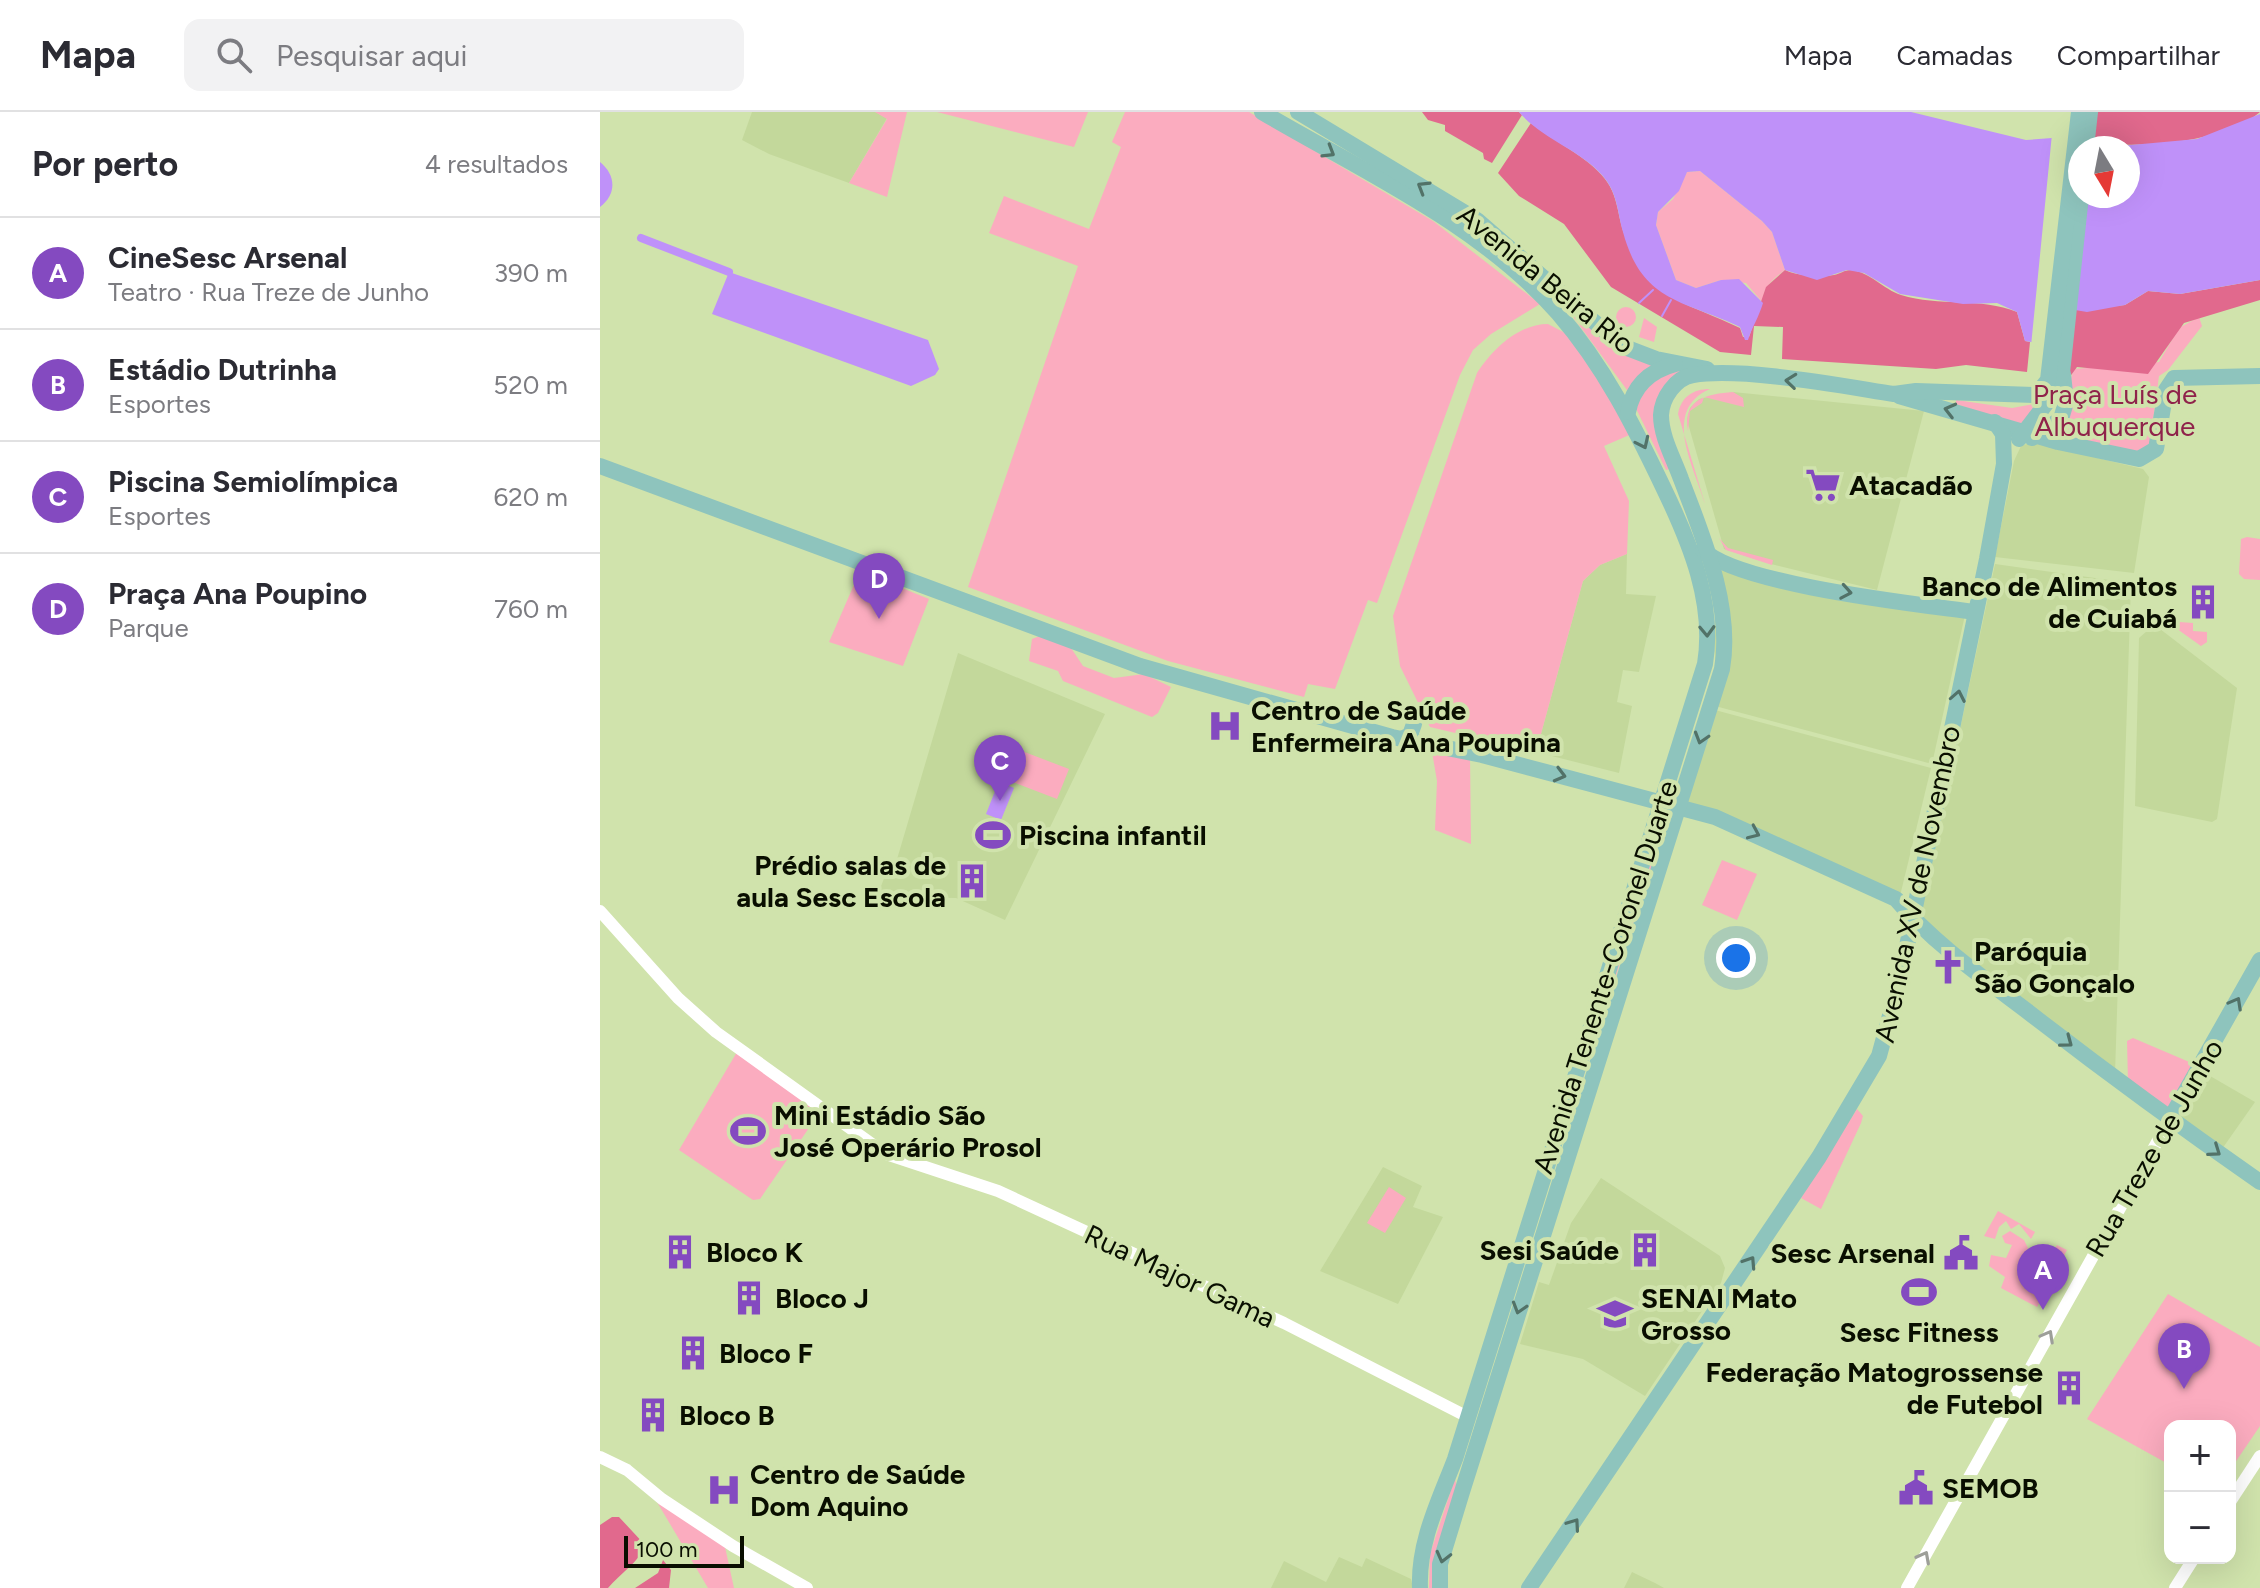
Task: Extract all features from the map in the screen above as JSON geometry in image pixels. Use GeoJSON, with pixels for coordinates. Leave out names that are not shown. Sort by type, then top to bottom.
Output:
{"type":"FeatureCollection","features":[{"type":"Feature","properties":{"kind":"main road","name":"Avenida Beira Rio"},"geometry":{"type":"LineString","coordinates":[[1262,112],[1469,235],[1518,273],[1557,311],[1605,375]]}},
{"type":"Feature","properties":{"kind":"main road","name":"Avenida Beira Rio"},"geometry":{"type":"LineString","coordinates":[[1298,112],[1477,220],[1622,346],[1720,374]]}},
{"type":"Feature","properties":{"kind":"main road"},"geometry":{"type":"LineString","coordinates":[[1995,422],[2003,434],[2008,457],[2059,423],[2063,412],[2055,376],[2079,112]]}},
{"type":"Feature","properties":{"kind":"main road"},"geometry":{"type":"LineString","coordinates":[[2087,136],[2090,112]]}},
{"type":"Feature","properties":{"kind":"main road"},"geometry":{"type":"LineString","coordinates":[[2038,435],[2055,376],[2079,208]]}},
{"type":"Feature","properties":{"kind":"main road"},"geometry":{"type":"LineString","coordinates":[[1557,311],[1576,313],[1611,343],[1622,346]]}},
{"type":"Feature","properties":{"kind":"main road"},"geometry":{"type":"LineString","coordinates":[[1628,412],[1632,396],[1644,379],[1676,363]]}},
{"type":"Feature","properties":{"kind":"main road"},"geometry":{"type":"LineString","coordinates":[[1720,374],[1894,394],[2133,459],[2153,454],[2166,390],[2174,378],[2260,376]]}},
{"type":"Feature","properties":{"kind":"main road","name":"Avenida Tenente-Coronel Duarte"},"geometry":{"type":"LineString","coordinates":[[1440,1588],[1440,1564],[1680,807],[1726,645],[1706,554],[1663,432],[1662,410],[1667,395],[1690,376],[1720,374]]}},
{"type":"Feature","properties":{"kind":"main road","name":"Avenida Tenente-Coronel Duarte"},"geometry":{"type":"LineString","coordinates":[[1420,1588],[1423,1548],[1455,1459],[1466,1416],[1662,802],[1705,664],[1709,640],[1704,596],[1683,528],[1628,412],[1605,375]]}},
{"type":"Feature","properties":{"kind":"main road"},"geometry":{"type":"LineString","coordinates":[[1894,394],[1916,391],[2029,397],[2040,392],[2055,376]]}},
{"type":"Feature","properties":{"kind":"main road","name":"Avenida XV de Novembro"},"geometry":{"type":"LineString","coordinates":[[1532,1588],[1858,1098],[1879,1056],[1913,919],[2008,457]]}},
{"type":"Feature","properties":{"kind":"main road"},"geometry":{"type":"LineString","coordinates":[[600,466],[1140,666],[1402,739],[1482,755],[1662,802],[1746,829],[1896,899],[1913,919],[2170,1119],[2260,1182]]}},
{"type":"Feature","properties":{"kind":"main road"},"geometry":{"type":"LineString","coordinates":[[1683,528],[1706,554],[1734,570],[1974,612]]}},
{"type":"Feature","properties":{"kind":"main road"},"geometry":{"type":"LineString","coordinates":[[1704,596],[1706,554]]}},
{"type":"Feature","properties":{"kind":"main road"},"geometry":{"type":"LineString","coordinates":[[1402,739],[1410,735],[1414,724]]}},
{"type":"Feature","properties":{"kind":"main road"},"geometry":{"type":"LineString","coordinates":[[1896,899],[1911,892],[1919,882]]}},
{"type":"Feature","properties":{"kind":"main road","name":"Rua Treze de Junho"},"geometry":{"type":"LineString","coordinates":[[2170,1119],[2260,960]]}},
{"type":"Feature","properties":{"kind":"main road"},"geometry":{"type":"LineString","coordinates":[[1455,1459],[1462,1492]]}},
{"type":"Feature","properties":{"kind":"street","name":"Rua Major Gama"},"geometry":{"type":"LineString","coordinates":[[600,911],[678,998],[716,1032],[886,1154],[998,1191],[1284,1323],[1466,1416]]}},
{"type":"Feature","properties":{"kind":"street","name":"Rua Treze de Junho"},"geometry":{"type":"LineString","coordinates":[[1907,1588],[2170,1119]]}},
{"type":"Feature","properties":{"kind":"street"},"geometry":{"type":"LineString","coordinates":[[2236,1493],[2260,1456]]}},
{"type":"Feature","properties":{"kind":"street"},"geometry":{"type":"LineString","coordinates":[[600,1457],[627,1470],[662,1499],[733,1546],[807,1588]]}},
{"type":"Feature","properties":{"kind":"street"},"geometry":{"type":"LineString","coordinates":[[2175,1588],[2190,1564]]}},
{"type":"Feature","properties":{"kind":"shaded area"},"geometry":{"type":"Polygon","coordinates":[[[752,112],[875,112],[887,118],[849,183],[769,154],[742,140],[752,112]]]}},
{"type":"Feature","properties":{"kind":"shaded area"},"geometry":{"type":"Polygon","coordinates":[[[1422,112],[1519,112],[1522,115],[1492,163],[1484,159],[1483,153],[1445,131],[1445,125],[1428,120],[1422,112]]]}},
{"type":"Feature","properties":{"kind":"shaded area"},"geometry":{"type":"Polygon","coordinates":[[[1519,112],[1911,112],[2026,140],[2068,140],[2068,208],[2140,208],[2140,144],[2197,139],[2260,114],[2260,280],[2180,294],[2148,291],[2125,305],[2087,312],[2075,310],[2037,343],[2025,341],[2017,312],[1997,303],[1963,304],[1900,294],[1864,273],[1847,270],[1817,280],[1785,270],[1772,232],[1762,221],[1700,171],[1687,172],[1679,191],[1658,212],[1656,225],[1676,280],[1696,288],[1721,280],[1739,279],[1763,303],[1748,340],[1745,340],[1740,327],[1668,296],[1641,273],[1631,255],[1614,195],[1607,182],[1583,158],[1549,137],[1519,112]]]}},
{"type":"Feature","properties":{"kind":"shaded area"},"geometry":{"type":"Polygon","coordinates":[[[2095,112],[2260,112],[2225,131],[2180,141],[2140,145],[2140,136],[2093,136],[2095,112]]]}},
{"type":"Feature","properties":{"kind":"shaded area"},"geometry":{"type":"Polygon","coordinates":[[[1531,123],[1589,163],[1605,179],[1613,193],[1622,229],[1635,258],[1657,287],[1685,304],[1740,328],[1743,337],[1749,337],[1766,287],[1785,270],[1822,276],[1851,270],[1915,299],[1989,305],[2017,312],[2025,341],[2030,342],[2027,372],[1966,365],[1936,369],[1782,359],[1783,327],[1754,326],[1751,355],[1720,352],[1611,287],[1564,224],[1519,196],[1498,173],[1531,123]]]}},
{"type":"Feature","properties":{"kind":"shaded area"},"geometry":{"type":"Polygon","coordinates":[[[600,162],[612,179],[612,190],[600,207],[600,162]]]}},
{"type":"Feature","properties":{"kind":"shaded area"},"geometry":{"type":"Polygon","coordinates":[[[729,272],[928,340],[939,369],[935,375],[911,386],[712,314],[729,272]]]}},
{"type":"Feature","properties":{"kind":"shaded area"},"geometry":{"type":"Polygon","coordinates":[[[2260,280],[2260,300],[2184,323],[2148,374],[2077,367],[2069,378],[2075,310],[2125,305],[2148,291],[2180,294],[2260,280]]]}},
{"type":"Feature","properties":{"kind":"shaded area","name":"Atacadão"},"geometry":{"type":"Polygon","coordinates":[[[1733,392],[1924,411],[1877,590],[1724,549],[1687,420],[1690,408],[1699,399],[1733,392]]]}},
{"type":"Feature","properties":{"kind":"shaded area"},"geometry":{"type":"Polygon","coordinates":[[[2032,442],[2143,469],[2149,477],[2134,573],[1995,557],[2014,461],[2021,446],[2032,442]]]}},
{"type":"Feature","properties":{"kind":"shaded area"},"geometry":{"type":"Polygon","coordinates":[[[1627,554],[1626,594],[1656,596],[1639,672],[1623,670],[1617,702],[1632,706],[1619,773],[1536,752],[1583,581],[1600,565],[1627,554]]]}},
{"type":"Feature","properties":{"kind":"shaded area"},"geometry":{"type":"Polygon","coordinates":[[[1995,564],[2131,583],[2115,1074],[1920,918],[1995,564]]]}},
{"type":"Feature","properties":{"kind":"shaded area"},"geometry":{"type":"Polygon","coordinates":[[[1715,569],[1965,615],[1932,764],[1715,706],[1715,569]]]}},
{"type":"Feature","properties":{"kind":"shaded area"},"geometry":{"type":"Polygon","coordinates":[[[2160,629],[2237,688],[2217,819],[2212,822],[2135,806],[2139,638],[2147,631],[2160,629]]]}},
{"type":"Feature","properties":{"kind":"shaded area"},"geometry":{"type":"Polygon","coordinates":[[[958,653],[1105,714],[1005,920],[956,898],[877,897],[889,865],[895,866],[958,653]]]}},
{"type":"Feature","properties":{"kind":"shaded area"},"geometry":{"type":"Polygon","coordinates":[[[1715,710],[1931,768],[1900,896],[1683,806],[1715,710]]]}},
{"type":"Feature","properties":{"kind":"shaded area"},"geometry":{"type":"Polygon","coordinates":[[[999,781],[1014,788],[1001,820],[986,814],[999,781]]]}},
{"type":"Feature","properties":{"kind":"shaded area"},"geometry":{"type":"Polygon","coordinates":[[[2205,1073],[2255,1102],[2222,1149],[2177,1117],[2205,1073]]]}},
{"type":"Feature","properties":{"kind":"shaded area"},"geometry":{"type":"Polygon","coordinates":[[[1383,1167],[1422,1186],[1413,1207],[1443,1217],[1398,1304],[1320,1271],[1383,1167]]]}},
{"type":"Feature","properties":{"kind":"shaded area","name":"SENAI Mato Grosso"},"geometry":{"type":"Polygon","coordinates":[[[1601,1178],[1720,1256],[1725,1268],[1721,1283],[1645,1396],[1583,1359],[1520,1344],[1539,1282],[1549,1285],[1571,1223],[1601,1178]]]}},
{"type":"Feature","properties":{"kind":"shaded area"},"geometry":{"type":"Polygon","coordinates":[[[612,1517],[619,1517],[646,1546],[634,1563],[608,1588],[600,1588],[600,1525],[612,1517]]]}},
{"type":"Feature","properties":{"kind":"shaded area"},"geometry":{"type":"Polygon","coordinates":[[[1339,1557],[1362,1567],[1366,1558],[1411,1579],[1413,1588],[1271,1588],[1284,1561],[1326,1582],[1339,1557]]]}},
{"type":"Feature","properties":{"kind":"shaded area"},"geometry":{"type":"Polygon","coordinates":[[[663,1560],[671,1570],[669,1588],[635,1588],[658,1573],[663,1560]]]}},
{"type":"Feature","properties":{"kind":"shaded area"},"geometry":{"type":"Polygon","coordinates":[[[1632,1572],[1655,1583],[1664,1588],[1624,1588],[1632,1572]]]}},
{"type":"Feature","properties":{"kind":"green space"},"geometry":{"type":"Polygon","coordinates":[[[875,112],[907,112],[887,197],[849,183],[887,119],[875,112]]]}},
{"type":"Feature","properties":{"kind":"green space"},"geometry":{"type":"Polygon","coordinates":[[[937,112],[1088,112],[1074,147],[937,112]]]}},
{"type":"Feature","properties":{"kind":"green space"},"geometry":{"type":"Polygon","coordinates":[[[1125,112],[1249,112],[1433,221],[1540,304],[1491,334],[1473,350],[1460,375],[1377,603],[1368,600],[1335,689],[1308,684],[1304,697],[1168,661],[968,587],[1078,266],[989,233],[1004,196],[1089,229],[1121,147],[1112,142],[1125,112]]]}},
{"type":"Feature","properties":{"kind":"green space"},"geometry":{"type":"Polygon","coordinates":[[[1700,171],[1772,232],[1785,270],[1766,288],[1763,303],[1746,283],[1721,280],[1696,288],[1676,280],[1656,225],[1658,212],[1673,199],[1687,172],[1700,171]]]}},
{"type":"Feature","properties":{"kind":"green space"},"geometry":{"type":"Polygon","coordinates":[[[1626,307],[1633,310],[1636,317],[1633,324],[1626,327],[1619,324],[1616,317],[1619,310],[1626,307]]]}},
{"type":"Feature","properties":{"kind":"green space"},"geometry":{"type":"Polygon","coordinates":[[[1576,314],[1593,330],[1695,366],[1666,385],[1669,469],[1666,470],[1627,390],[1574,318],[1576,314]]]}},
{"type":"Feature","properties":{"kind":"green space","name":"Praça Luís de Albuquerque"},"geometry":{"type":"Polygon","coordinates":[[[2199,317],[2202,326],[2168,370],[2159,376],[2149,449],[2143,454],[2053,433],[2074,369],[2159,362],[2179,328],[2199,317]]]}},
{"type":"Feature","properties":{"kind":"green space"},"geometry":{"type":"Polygon","coordinates":[[[1644,318],[1657,327],[1654,342],[1639,337],[1644,318]]]}},
{"type":"Feature","properties":{"kind":"green space"},"geometry":{"type":"Polygon","coordinates":[[[1548,324],[1567,334],[1634,433],[1604,446],[1629,501],[1627,554],[1600,565],[1583,581],[1536,752],[1430,727],[1400,666],[1393,616],[1477,373],[1490,356],[1516,333],[1548,324]]]}},
{"type":"Feature","properties":{"kind":"green space"},"geometry":{"type":"Polygon","coordinates":[[[1710,389],[1695,398],[1687,410],[1685,437],[1678,414],[1682,403],[1693,392],[1710,389]]]}},
{"type":"Feature","properties":{"kind":"green space"},"geometry":{"type":"Polygon","coordinates":[[[1733,392],[1743,398],[1744,407],[1705,397],[1733,392]]]}},
{"type":"Feature","properties":{"kind":"green space"},"geometry":{"type":"Polygon","coordinates":[[[1704,398],[1690,411],[1688,431],[1689,412],[1698,400],[1704,398]]]}},
{"type":"Feature","properties":{"kind":"green space"},"geometry":{"type":"Polygon","coordinates":[[[1956,400],[2012,408],[2039,403],[2024,427],[1956,404],[1956,400]]]}},
{"type":"Feature","properties":{"kind":"green space"},"geometry":{"type":"Polygon","coordinates":[[[1685,437],[1705,504],[1689,456],[1685,437]]]}},
{"type":"Feature","properties":{"kind":"green space"},"geometry":{"type":"Polygon","coordinates":[[[1719,538],[1728,548],[1773,560],[1772,565],[1726,550],[1719,538]]]}},
{"type":"Feature","properties":{"kind":"green space"},"geometry":{"type":"Polygon","coordinates":[[[2241,539],[2260,539],[2260,580],[2244,579],[2239,574],[2241,539]]]}},
{"type":"Feature","properties":{"kind":"green space"},"geometry":{"type":"Polygon","coordinates":[[[860,571],[929,599],[903,666],[829,642],[860,571]]]}},
{"type":"Feature","properties":{"kind":"green space"},"geometry":{"type":"Polygon","coordinates":[[[2166,621],[2193,623],[2193,631],[2207,632],[2207,642],[2201,646],[2166,621]]]}},
{"type":"Feature","properties":{"kind":"green space"},"geometry":{"type":"Polygon","coordinates":[[[1040,636],[1071,648],[1083,666],[1114,678],[1144,674],[1171,687],[1158,713],[1152,717],[1063,681],[1058,671],[1029,661],[1032,639],[1040,636]]]}},
{"type":"Feature","properties":{"kind":"green space"},"geometry":{"type":"Polygon","coordinates":[[[1431,746],[1470,755],[1471,844],[1435,830],[1437,781],[1431,746]]]}},
{"type":"Feature","properties":{"kind":"green space"},"geometry":{"type":"Polygon","coordinates":[[[1014,748],[1069,769],[1057,799],[1002,778],[1014,748]]]}},
{"type":"Feature","properties":{"kind":"green space"},"geometry":{"type":"Polygon","coordinates":[[[1666,812],[1668,816],[1561,1145],[1666,812]]]}},
{"type":"Feature","properties":{"kind":"green space"},"geometry":{"type":"Polygon","coordinates":[[[1722,860],[1757,874],[1737,920],[1702,905],[1722,860]]]}},
{"type":"Feature","properties":{"kind":"green space"},"geometry":{"type":"Polygon","coordinates":[[[2133,1038],[2194,1064],[2169,1107],[2164,1108],[2128,1082],[2127,1041],[2133,1038]]]}},
{"type":"Feature","properties":{"kind":"green space","name":"Mini Estádio São José Operário Prosol"},"geometry":{"type":"Polygon","coordinates":[[[737,1052],[820,1112],[760,1199],[753,1200],[679,1150],[737,1052]]]}},
{"type":"Feature","properties":{"kind":"green space"},"geometry":{"type":"Polygon","coordinates":[[[1857,1109],[1863,1116],[1861,1123],[1821,1209],[1801,1198],[1857,1109]]]}},
{"type":"Feature","properties":{"kind":"green space"},"geometry":{"type":"Polygon","coordinates":[[[1389,1187],[1406,1198],[1385,1233],[1367,1223],[1389,1187]]]}},
{"type":"Feature","properties":{"kind":"green space"},"geometry":{"type":"Polygon","coordinates":[[[1998,1211],[2035,1232],[2031,1239],[2019,1224],[2011,1229],[2006,1221],[1999,1227],[1995,1239],[1984,1236],[1998,1211]]]}},
{"type":"Feature","properties":{"kind":"green space"},"geometry":{"type":"Polygon","coordinates":[[[2010,1231],[2024,1240],[2028,1248],[2018,1270],[2031,1262],[2037,1268],[2037,1276],[2050,1284],[2037,1307],[2001,1288],[2005,1277],[1989,1266],[1991,1255],[2006,1258],[2012,1245],[2005,1243],[2002,1236],[2010,1231]]]}},
{"type":"Feature","properties":{"kind":"green space"},"geometry":{"type":"Polygon","coordinates":[[[2057,1245],[2067,1250],[2057,1269],[2046,1275],[2040,1263],[2046,1265],[2057,1245]]]}},
{"type":"Feature","properties":{"kind":"green space"},"geometry":{"type":"Polygon","coordinates":[[[2168,1294],[2260,1347],[2260,1426],[2236,1461],[2236,1420],[2164,1420],[2164,1462],[2087,1419],[2168,1294]]]}},
{"type":"Feature","properties":{"kind":"green space"},"geometry":{"type":"Polygon","coordinates":[[[1455,1478],[1457,1491],[1436,1588],[1429,1588],[1430,1554],[1455,1478]]]}},
{"type":"Feature","properties":{"kind":"green space"},"geometry":{"type":"Polygon","coordinates":[[[657,1502],[725,1547],[734,1588],[708,1588],[657,1502]]]}},
{"type":"Feature","properties":{"kind":"pier"},"geometry":{"type":"Polygon","coordinates":[[[2052,134],[2072,136],[2068,136],[2068,208],[2077,208],[2048,343],[2031,346],[2052,134]]]}},
{"type":"Feature","properties":{"kind":"waterway"},"geometry":{"type":"LineString","coordinates":[[641,238],[729,272]]}},
{"type":"Feature","properties":{"kind":"waterway"},"geometry":{"type":"LineString","coordinates":[[1639,303],[1653,290]]}},
{"type":"Feature","properties":{"kind":"waterway"},"geometry":{"type":"LineString","coordinates":[[1662,316],[1671,300]]}},
{"type":"Feature","properties":{"kind":"place","name":"Atacadão"},"geometry":{"type":"Point","coordinates":[1823,485]}},
{"type":"Feature","properties":{"kind":"place","name":"Banco de Alimentos de Cuiabá"},"geometry":{"type":"Point","coordinates":[2203,602]}},
{"type":"Feature","properties":{"kind":"place","name":"Praça Ana Poupino"},"geometry":{"type":"Point","coordinates":[879,619]}},
{"type":"Feature","properties":{"kind":"place","name":"Centro de Saúde Enfermeira Ana Poupina"},"geometry":{"type":"Point","coordinates":[1225,726]}},
{"type":"Feature","properties":{"kind":"place","name":"Piscina Semiolímpica"},"geometry":{"type":"Point","coordinates":[1000,801]}},
{"type":"Feature","properties":{"kind":"place","name":"Piscina infantil"},"geometry":{"type":"Point","coordinates":[993,835]}},
{"type":"Feature","properties":{"kind":"place","name":"Prédio salas de aula Sesc Escola"},"geometry":{"type":"Point","coordinates":[972,881]}},
{"type":"Feature","properties":{"kind":"place","name":"Paróquia São Gonçalo"},"geometry":{"type":"Point","coordinates":[1948,967]}},
{"type":"Feature","properties":{"kind":"place","name":"Mini Estádio São José Operário Prosol"},"geometry":{"type":"Point","coordinates":[748,1131]}},
{"type":"Feature","properties":{"kind":"place","name":"Sesi Saúde"},"geometry":{"type":"Point","coordinates":[1645,1250]}},
{"type":"Feature","properties":{"kind":"place","name":"Bloco K"},"geometry":{"type":"Point","coordinates":[680,1252]}},
{"type":"Feature","properties":{"kind":"place","name":"Sesc Arsenal"},"geometry":{"type":"Point","coordinates":[1961,1253]}},
{"type":"Feature","properties":{"kind":"place","name":"Sesc Fitness"},"geometry":{"type":"Point","coordinates":[1919,1292]}},
{"type":"Feature","properties":{"kind":"place","name":"Bloco J"},"geometry":{"type":"Point","coordinates":[749,1298]}},
{"type":"Feature","properties":{"kind":"place","name":"CineSesc Arsenal"},"geometry":{"type":"Point","coordinates":[2043,1310]}},
{"type":"Feature","properties":{"kind":"place","name":"SENAI Mato Grosso"},"geometry":{"type":"Point","coordinates":[1615,1314]}},
{"type":"Feature","properties":{"kind":"place","name":"Bloco F"},"geometry":{"type":"Point","coordinates":[693,1353]}},
{"type":"Feature","properties":{"kind":"place","name":"Federação Matogrossense de Futebol"},"geometry":{"type":"Point","coordinates":[2069,1388]}},
{"type":"Feature","properties":{"kind":"place","name":"Estádio Dutrinha"},"geometry":{"type":"Point","coordinates":[2184,1389]}},
{"type":"Feature","properties":{"kind":"place","name":"Bloco B"},"geometry":{"type":"Point","coordinates":[653,1415]}},
{"type":"Feature","properties":{"kind":"place","name":"SEMOB"},"geometry":{"type":"Point","coordinates":[1916,1488]}},
{"type":"Feature","properties":{"kind":"place","name":"Centro de Saúde Dom Aquino"},"geometry":{"type":"Point","coordinates":[724,1490]}}]}
